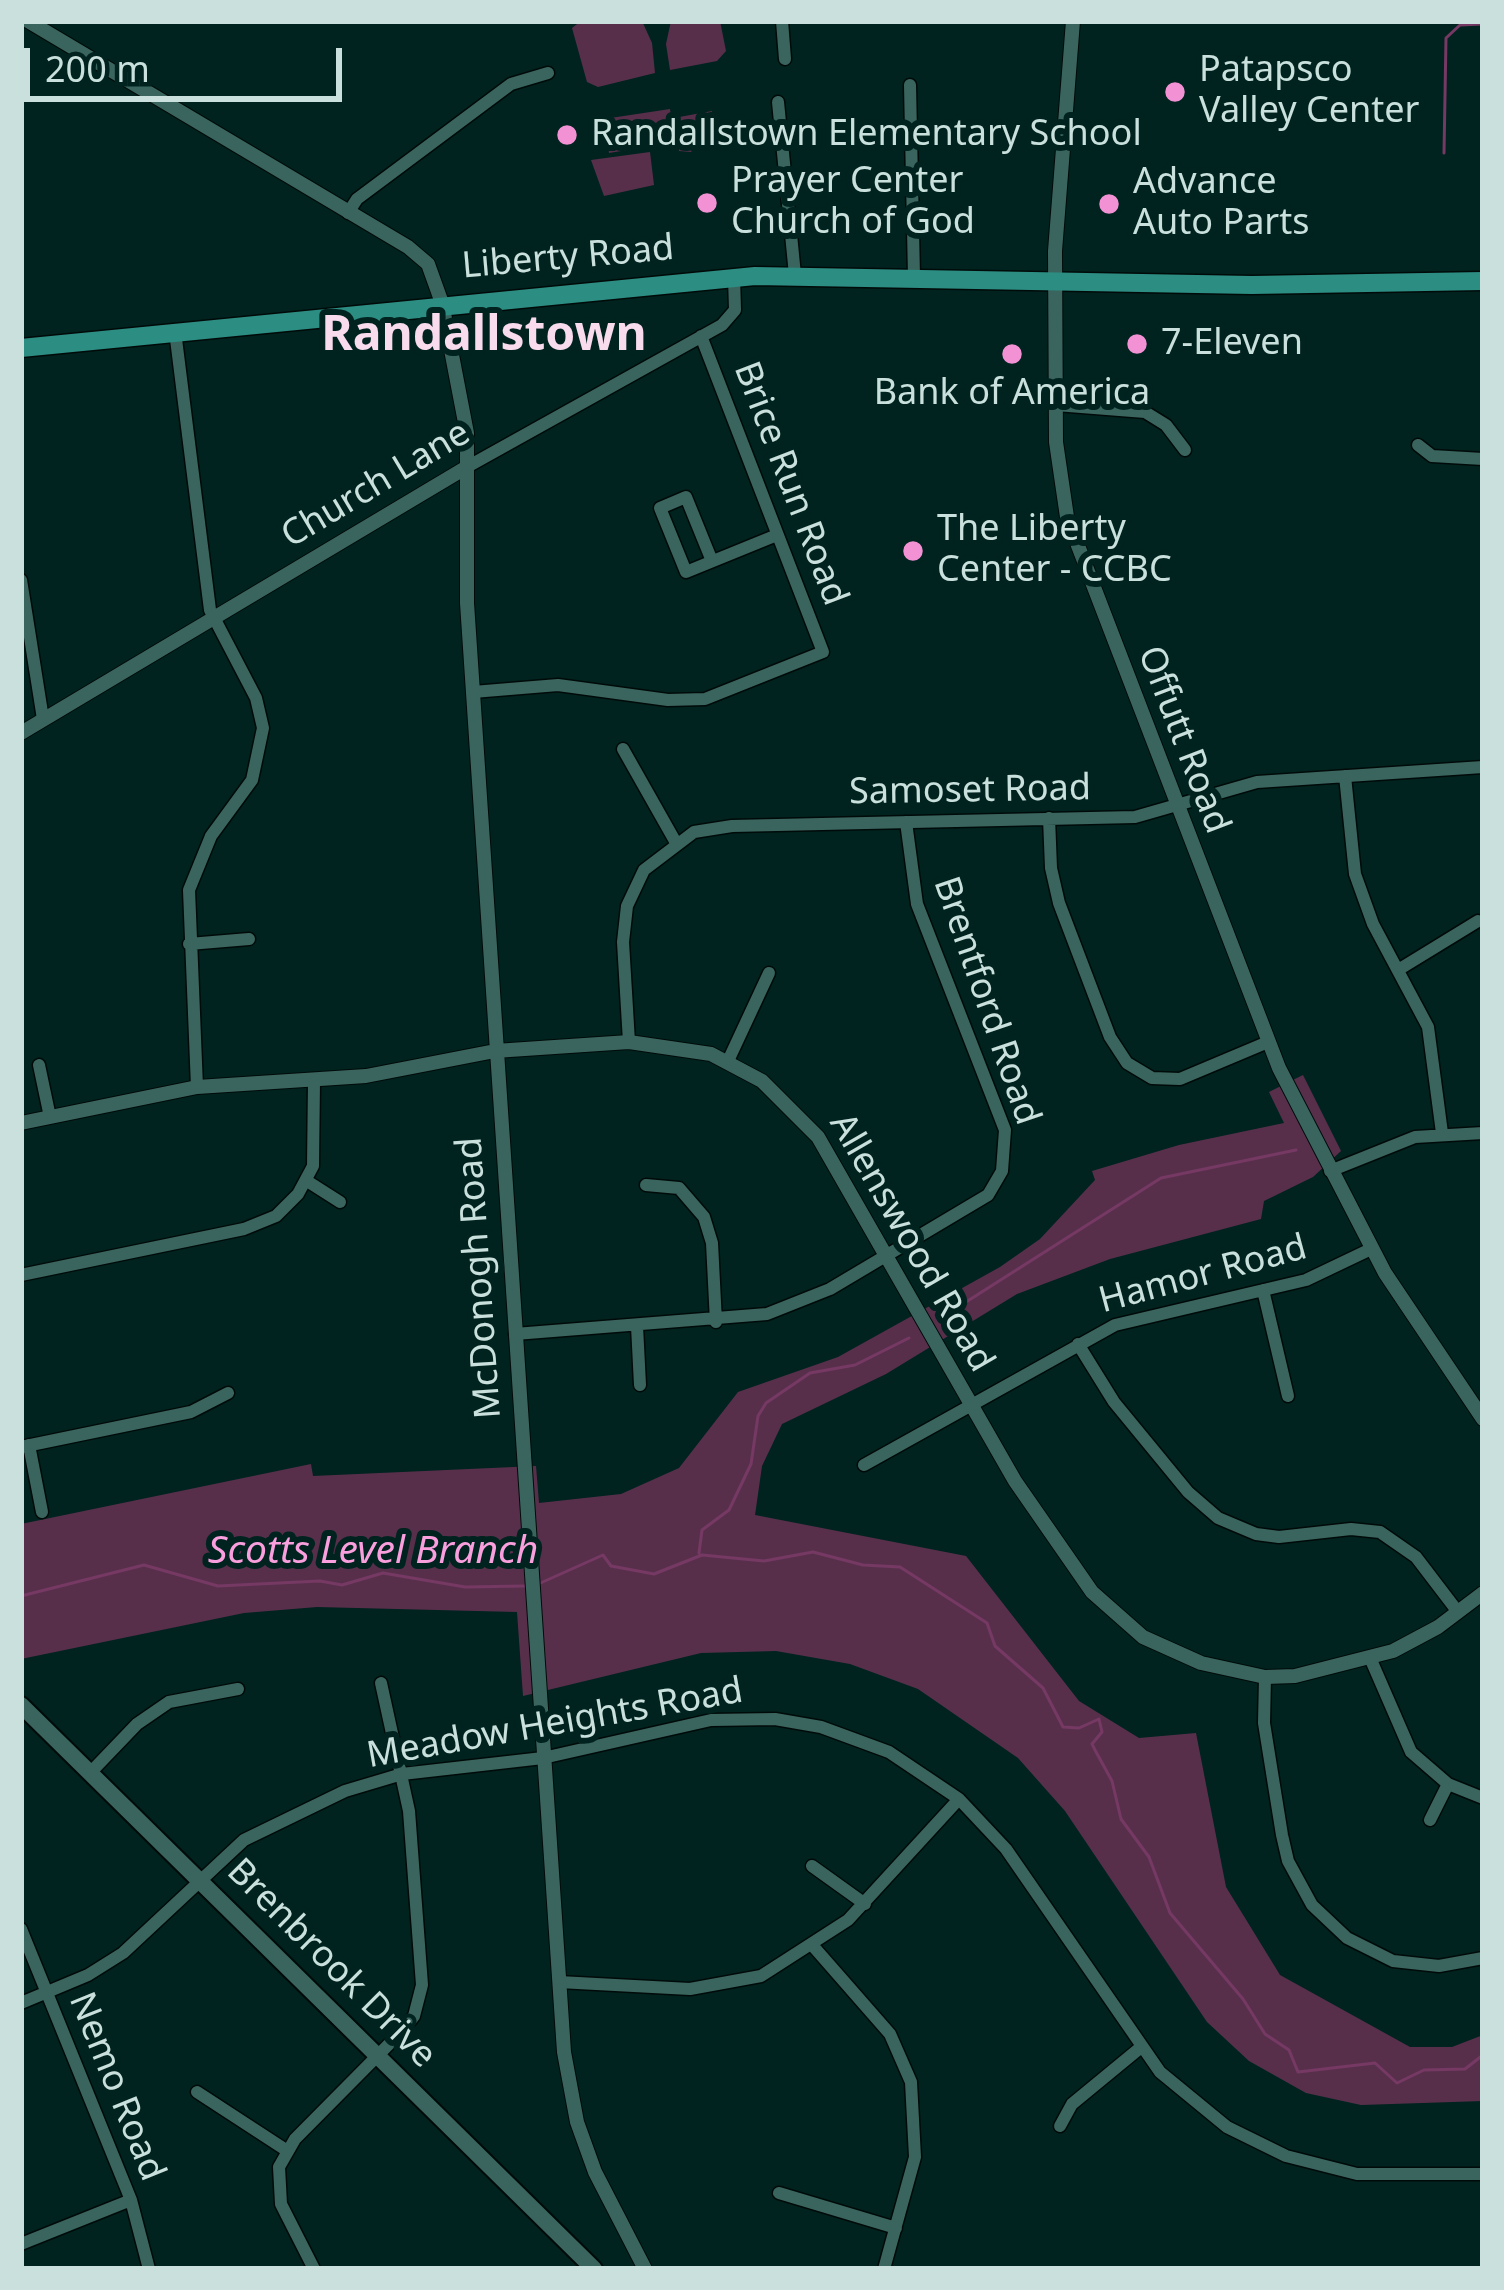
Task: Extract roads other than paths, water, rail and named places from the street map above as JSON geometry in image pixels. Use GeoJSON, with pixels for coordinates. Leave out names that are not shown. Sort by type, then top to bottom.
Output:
{"type":"FeatureCollection","features":[{"type":"Feature","properties":{"kind":"main road","name":"Liberty Road"},"geometry":{"type":"LineString","coordinates":[[21,348],[734,277],[1252,286],[1483,281]]}},
{"type":"Feature","properties":{"kind":"main road","name":"Brenbrook Drive"},"geometry":{"type":"LineString","coordinates":[[21,1705],[594,2269]]}},
{"type":"Feature","properties":{"kind":"street","name":"McDonogh Road"},"geometry":{"type":"LineString","coordinates":[[28,21],[423,258],[442,304],[464,406],[473,692],[564,2052],[577,2122],[626,2240],[645,2269]]}},
{"type":"Feature","properties":{"kind":"street"},"geometry":{"type":"LineString","coordinates":[[782,21],[785,59]]}},
{"type":"Feature","properties":{"kind":"street","name":"Offutt Road"},"geometry":{"type":"LineString","coordinates":[[1073,21],[1056,281],[1059,481],[1072,534],[1268,1042],[1371,1249],[1431,1348],[1483,1419]]}},
{"type":"Feature","properties":{"kind":"street"},"geometry":{"type":"LineString","coordinates":[[348,213],[357,199],[511,84],[548,74]]}},
{"type":"Feature","properties":{"kind":"street"},"geometry":{"type":"LineString","coordinates":[[910,85],[914,277]]}},
{"type":"Feature","properties":{"kind":"street"},"geometry":{"type":"LineString","coordinates":[[778,103],[795,275]]}},
{"type":"Feature","properties":{"kind":"street","name":"Church Lane"},"geometry":{"type":"LineString","coordinates":[[21,733],[467,467],[701,336],[735,310],[734,277]]}},
{"type":"Feature","properties":{"kind":"street"},"geometry":{"type":"LineString","coordinates":[[175,331],[214,619],[256,698],[262,746],[252,780],[211,836],[194,873],[186,913],[197,1087]]}},
{"type":"Feature","properties":{"kind":"street","name":"Brice Run Road"},"geometry":{"type":"LineString","coordinates":[[473,692],[558,686],[668,700],[705,699],[823,652],[701,336]]}},
{"type":"Feature","properties":{"kind":"street"},"geometry":{"type":"LineString","coordinates":[[1056,405],[1145,412],[1166,425],[1185,450]]}},
{"type":"Feature","properties":{"kind":"street"},"geometry":{"type":"LineString","coordinates":[[1418,445],[1432,455],[1483,459]]}},
{"type":"Feature","properties":{"kind":"street"},"geometry":{"type":"LineString","coordinates":[[712,561],[686,497],[660,508],[686,572],[777,535]]}},
{"type":"Feature","properties":{"kind":"street"},"geometry":{"type":"LineString","coordinates":[[21,580],[43,719]]}},
{"type":"Feature","properties":{"kind":"street"},"geometry":{"type":"LineString","coordinates":[[623,749],[675,841],[644,870],[627,906],[622,942],[629,1042]]}},
{"type":"Feature","properties":{"kind":"street","name":"Samoset Road"},"geometry":{"type":"LineString","coordinates":[[675,841],[732,826],[1135,817],[1237,785],[1483,767]]}},
{"type":"Feature","properties":{"kind":"street"},"geometry":{"type":"LineString","coordinates":[[1345,776],[1355,874],[1372,924],[1428,1027],[1442,1133]]}},
{"type":"Feature","properties":{"kind":"street"},"geometry":{"type":"LineString","coordinates":[[1049,818],[1053,885],[1109,1037],[1127,1063],[1152,1078],[1180,1079],[1268,1042]]}},
{"type":"Feature","properties":{"kind":"street","name":"Brentford Road"},"geometry":{"type":"LineString","coordinates":[[515,1334],[716,1322],[788,1308],[887,1258],[988,1195],[1002,1171],[1006,1143],[1001,1117],[917,904],[906,822]]}},
{"type":"Feature","properties":{"kind":"street"},"geometry":{"type":"LineString","coordinates":[[1398,970],[1478,921]]}},
{"type":"Feature","properties":{"kind":"street"},"geometry":{"type":"LineString","coordinates":[[188,944],[249,939]]}},
{"type":"Feature","properties":{"kind":"street"},"geometry":{"type":"LineString","coordinates":[[728,1061],[769,973]]}},
{"type":"Feature","properties":{"kind":"street","name":"Allenswood Road"},"geometry":{"type":"LineString","coordinates":[[21,1123],[197,1087],[314,1082],[495,1051],[629,1042],[686,1047],[728,1061],[762,1081],[803,1118],[1071,1565],[1116,1617],[1143,1637],[1201,1664],[1265,1677],[1324,1672],[1371,1660],[1483,1593]]}},
{"type":"Feature","properties":{"kind":"street"},"geometry":{"type":"LineString","coordinates":[[39,1065],[50,1117]]}},
{"type":"Feature","properties":{"kind":"street"},"geometry":{"type":"LineString","coordinates":[[21,1275],[244,1229],[289,1207],[307,1181],[316,1150],[314,1082]]}},
{"type":"Feature","properties":{"kind":"street"},"geometry":{"type":"LineString","coordinates":[[1330,1171],[1390,1144],[1442,1133],[1483,1133]]}},
{"type":"Feature","properties":{"kind":"street"},"geometry":{"type":"LineString","coordinates":[[307,1181],[340,1202]]}},
{"type":"Feature","properties":{"kind":"street"},"geometry":{"type":"LineString","coordinates":[[646,1185],[679,1188],[704,1217],[712,1243],[716,1322]]}},
{"type":"Feature","properties":{"kind":"street","name":"Hamor Road"},"geometry":{"type":"LineString","coordinates":[[864,1466],[1115,1325],[1322,1274],[1371,1249]]}},
{"type":"Feature","properties":{"kind":"street"},"geometry":{"type":"LineString","coordinates":[[1263,1290],[1288,1396]]}},
{"type":"Feature","properties":{"kind":"street"},"geometry":{"type":"LineString","coordinates":[[637,1327],[640,1385]]}},
{"type":"Feature","properties":{"kind":"street"},"geometry":{"type":"LineString","coordinates":[[1078,1344],[1114,1402],[1188,1492],[1218,1518],[1256,1534],[1279,1537],[1351,1528],[1380,1532],[1416,1557],[1458,1612]]}},
{"type":"Feature","properties":{"kind":"street"},"geometry":{"type":"LineString","coordinates":[[42,1512],[25,1446],[191,1412],[228,1393]]}},
{"type":"Feature","properties":{"kind":"street"},"geometry":{"type":"LineString","coordinates":[[1371,1660],[1401,1736],[1448,1784],[1483,1798]]}},
{"type":"Feature","properties":{"kind":"street"},"geometry":{"type":"LineString","coordinates":[[1265,1677],[1264,1723],[1282,1835],[1312,1905],[1347,1938],[1393,1961],[1439,1966],[1483,1958]]}},
{"type":"Feature","properties":{"kind":"street"},"geometry":{"type":"LineString","coordinates":[[314,2269],[281,2204],[279,2167],[286,2150],[414,2016],[422,1985],[402,1774],[381,1683]]}},
{"type":"Feature","properties":{"kind":"street"},"geometry":{"type":"LineString","coordinates":[[90,1773],[137,1724],[169,1702],[238,1689]]}},
{"type":"Feature","properties":{"kind":"street","name":"Meadow Heights Road"},"geometry":{"type":"LineString","coordinates":[[21,2003],[123,1953],[244,1840],[283,1817],[402,1774],[543,1758],[711,1720],[775,1719],[821,1727],[889,1752],[959,1798],[1006,1849],[1140,2048],[1204,2112],[1286,2156],[1357,2174],[1483,2174]]}},
{"type":"Feature","properties":{"kind":"street"},"geometry":{"type":"LineString","coordinates":[[1430,1820],[1448,1784]]}},
{"type":"Feature","properties":{"kind":"street"},"geometry":{"type":"LineString","coordinates":[[559,1982],[716,1988],[761,1976],[813,1946],[866,1904],[959,1798]]}},
{"type":"Feature","properties":{"kind":"street"},"geometry":{"type":"LineString","coordinates":[[812,1866],[866,1904]]}},
{"type":"Feature","properties":{"kind":"street","name":"Nemo Road"},"geometry":{"type":"LineString","coordinates":[[21,1929],[131,2200],[149,2269]]}},
{"type":"Feature","properties":{"kind":"street"},"geometry":{"type":"LineString","coordinates":[[813,1946],[890,2033],[911,2082],[915,2157],[884,2269]]}},
{"type":"Feature","properties":{"kind":"street"},"geometry":{"type":"LineString","coordinates":[[1060,2126],[1072,2104],[1140,2048]]}},
{"type":"Feature","properties":{"kind":"street"},"geometry":{"type":"LineString","coordinates":[[197,2092],[286,2150]]}},
{"type":"Feature","properties":{"kind":"street"},"geometry":{"type":"LineString","coordinates":[[779,2193],[896,2228]]}},
{"type":"Feature","properties":{"kind":"street"},"geometry":{"type":"LineString","coordinates":[[22,2240],[131,2200]]}},
{"type":"Feature","properties":{"kind":"street","name":"McDonogh Road"},"geometry":{"type":"LineString","coordinates":[[624,2267],[626,2240]]}},
{"type":"Feature","properties":{"kind":"waterway"},"geometry":{"type":"LineString","coordinates":[[1444,153],[1446,38],[1460,25],[1483,24]]}},
{"type":"Feature","properties":{"kind":"waterway"},"geometry":{"type":"LineString","coordinates":[[944,1316],[1161,1178],[1296,1150]]}},
{"type":"Feature","properties":{"kind":"waterway"},"geometry":{"type":"LineString","coordinates":[[699,1553],[702,1530],[729,1510],[751,1464],[758,1416],[766,1403],[810,1373],[855,1365],[909,1338]]}},
{"type":"Feature","properties":{"kind":"waterway","name":"Scotts Level Branch"},"geometry":{"type":"LineString","coordinates":[[536,1585],[603,1555],[611,1566],[654,1574],[702,1555],[764,1561],[813,1552],[863,1565],[900,1567],[987,1623],[995,1646],[1043,1688],[1063,1727],[1079,1728],[1099,1719],[1102,1732],[1092,1744],[1112,1781],[1121,1819],[1149,1857],[1170,1913],[1243,1999],[1265,2034],[1289,2050],[1298,2072],[1375,2063],[1397,2083],[1424,2070],[1465,2069],[1483,2055]]}},
{"type":"Feature","properties":{"kind":"waterway","name":"Scotts Level Branch"},"geometry":{"type":"LineString","coordinates":[[21,1596],[144,1565],[218,1586],[320,1581],[342,1585],[383,1573],[465,1587],[526,1586]]}},
{"type":"Feature","properties":{"kind":"place","name":"Patapsco Valley Center"},"geometry":{"type":"Point","coordinates":[1175,92]}},
{"type":"Feature","properties":{"kind":"place","name":"Randallstown Elementary School"},"geometry":{"type":"Point","coordinates":[567,135]}},
{"type":"Feature","properties":{"kind":"place","name":"Prayer Center Church of God"},"geometry":{"type":"Point","coordinates":[707,203]}},
{"type":"Feature","properties":{"kind":"place","name":"Advance Auto Parts"},"geometry":{"type":"Point","coordinates":[1109,204]}},
{"type":"Feature","properties":{"kind":"place","name":"7-Eleven"},"geometry":{"type":"Point","coordinates":[1137,344]}},
{"type":"Feature","properties":{"kind":"place","name":"Bank of America"},"geometry":{"type":"Point","coordinates":[1012,354]}},
{"type":"Feature","properties":{"kind":"place","name":"The Liberty Center - CCBC"},"geometry":{"type":"Point","coordinates":[913,551]}},
{"type":"Feature","properties":{"kind":"district","name":"Randallstown"},"geometry":{"type":"Point","coordinates":[484,336]}}]}
